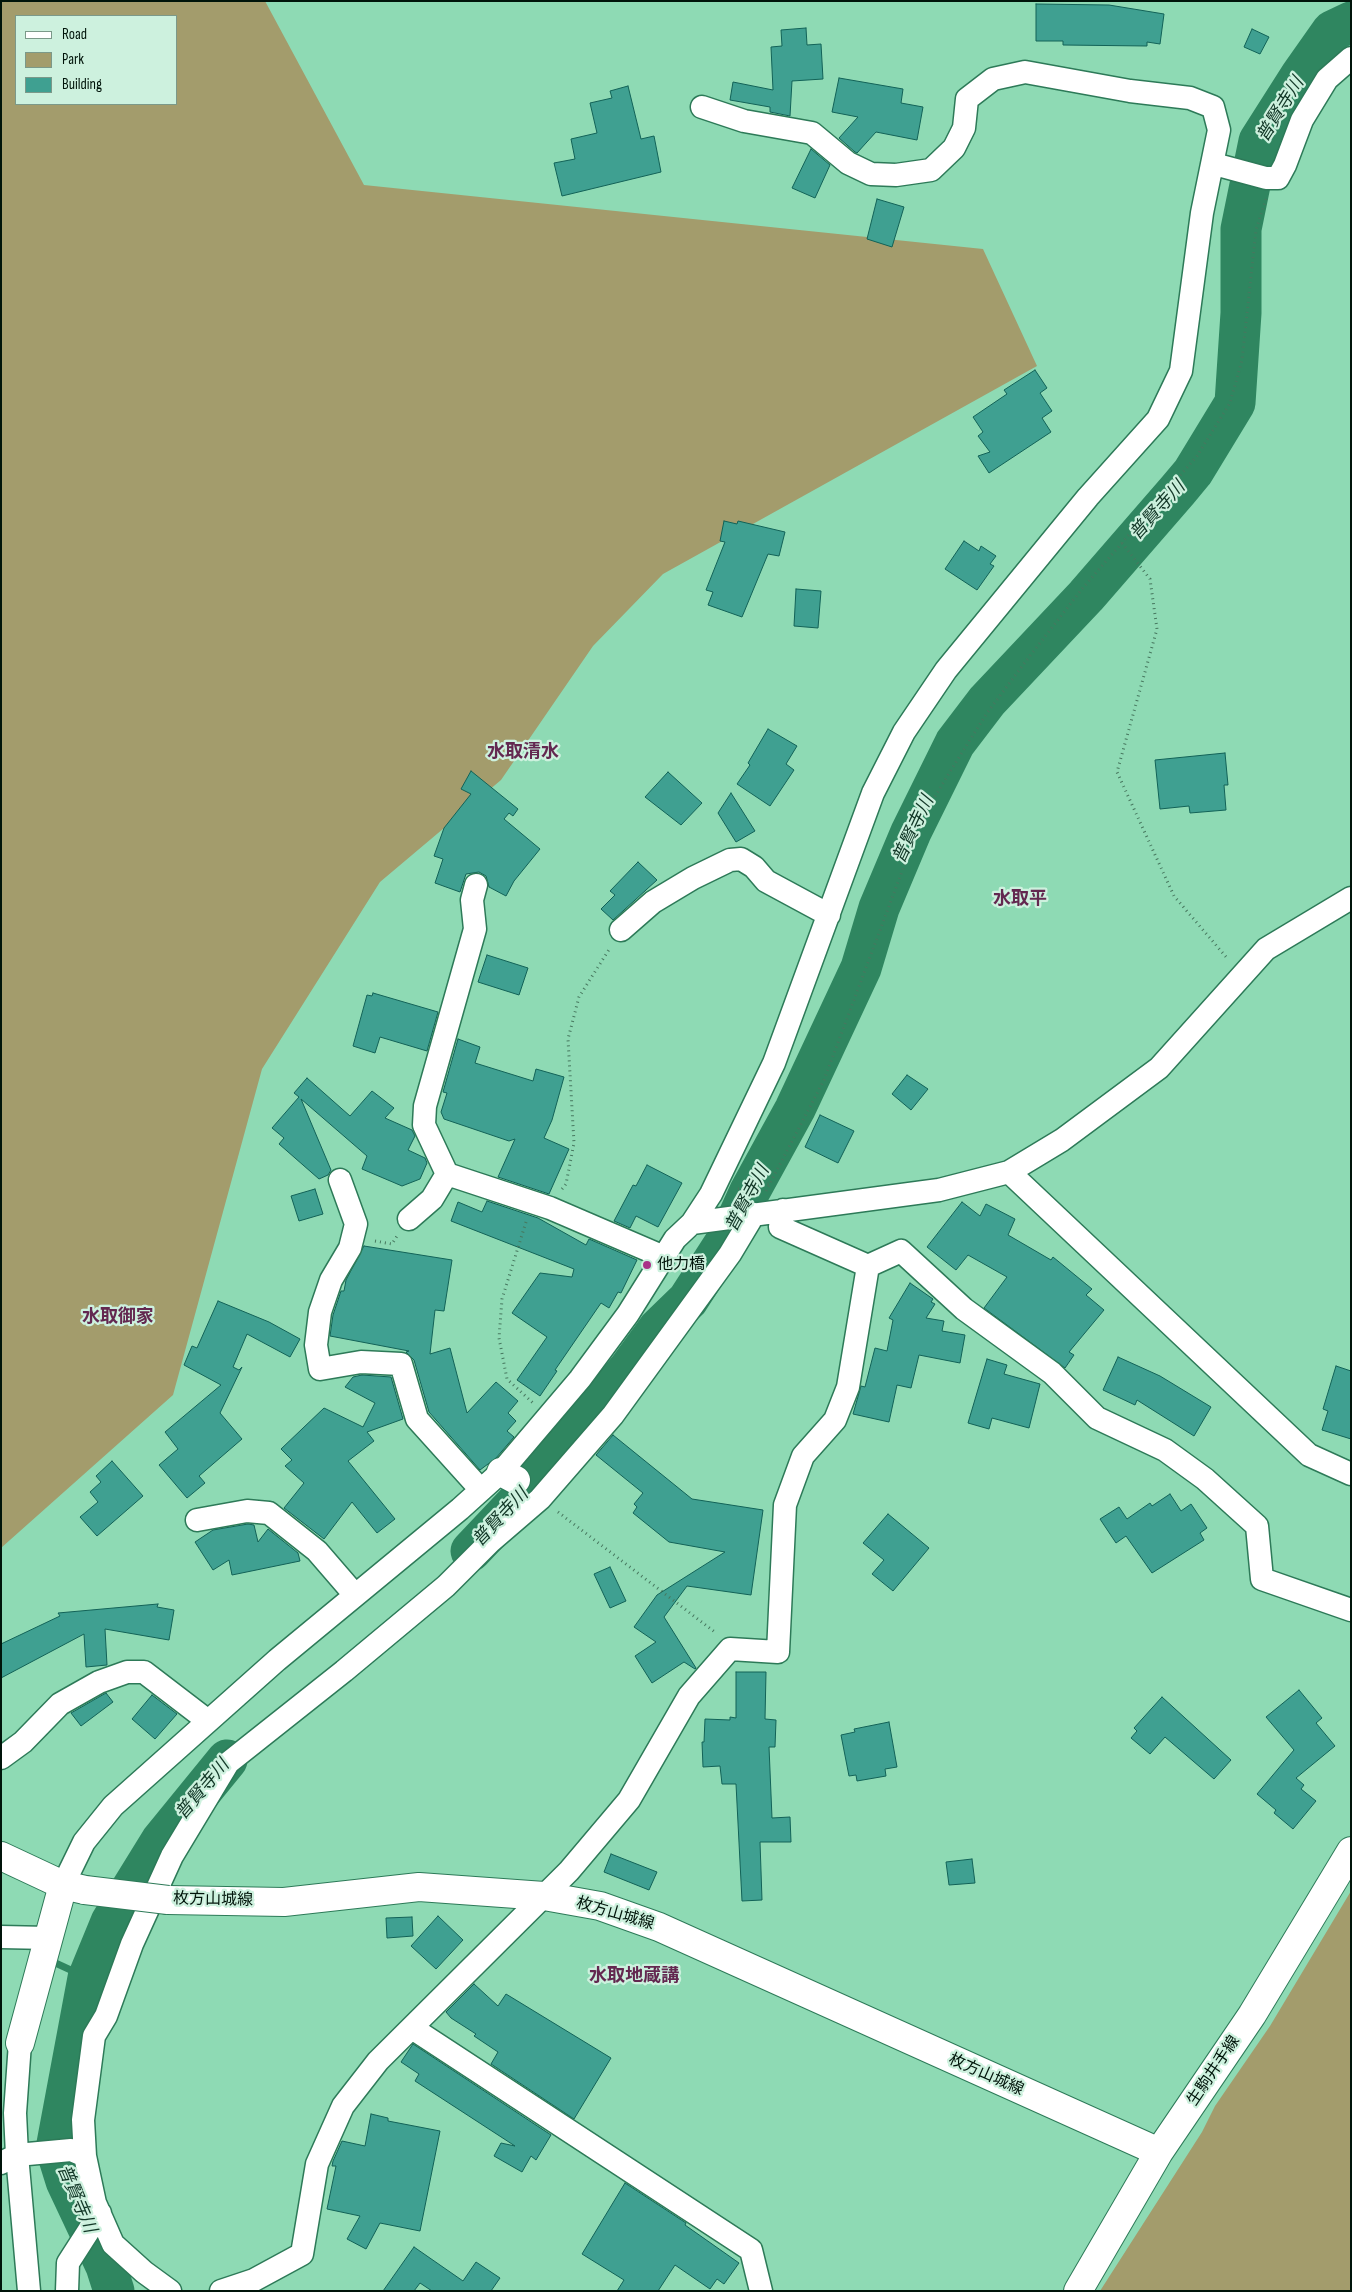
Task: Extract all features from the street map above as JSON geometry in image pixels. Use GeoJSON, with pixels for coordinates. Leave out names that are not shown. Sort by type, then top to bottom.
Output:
{"type":"FeatureCollection","features":[{"type":"Feature","properties":{"kind":"main road","name":"生駒井手線"},"geometry":{"type":"LineString","coordinates":[[1078,2291],[1159,2152],[1252,2015],[1351,1851]]}},
{"type":"Feature","properties":{"kind":"main road","name":"枚方山城線"},"geometry":{"type":"LineString","coordinates":[[1,1856],[74,1887],[168,1900],[284,1902],[419,1887],[544,1896],[600,1906],[659,1927],[1159,2152]]}},
{"type":"Feature","properties":{"kind":"main road"},"geometry":{"type":"LineString","coordinates":[[20,2043],[48,1938],[74,1887]]}},
{"type":"Feature","properties":{"kind":"street"},"geometry":{"type":"LineString","coordinates":[[1221,165],[1269,179],[1278,178],[1286,165],[1302,120],[1327,79],[1351,58]]}},
{"type":"Feature","properties":{"kind":"street"},"geometry":{"type":"LineString","coordinates":[[74,1887],[84,1842],[113,1806],[208,1721],[355,1595],[499,1481],[548,1416],[580,1379],[628,1314],[675,1239],[692,1223],[711,1194],[774,1063],[873,792],[909,724],[946,670],[1088,496],[1158,419],[1181,370],[1202,212],[1221,165],[1220,130],[1213,107],[1190,98],[1086,84],[1024,72],[993,79],[967,99],[964,128],[954,148],[932,170],[896,175],[871,174],[848,163],[812,133],[744,121],[702,107]]}},
{"type":"Feature","properties":{"kind":"street"},"geometry":{"type":"LineString","coordinates":[[620,930],[661,897],[730,860],[741,859],[754,867],[766,881],[828,915]]}},
{"type":"Feature","properties":{"kind":"street"},"geometry":{"type":"LineString","coordinates":[[476,885],[472,900],[475,929],[424,1106],[424,1125],[447,1174],[550,1208],[664,1256]]}},
{"type":"Feature","properties":{"kind":"street"},"geometry":{"type":"LineString","coordinates":[[692,1223],[939,1190],[1009,1172],[1062,1140],[1159,1068],[1266,949],[1351,898]]}},
{"type":"Feature","properties":{"kind":"street"},"geometry":{"type":"LineString","coordinates":[[1009,1172],[1309,1455],[1351,1474]]}},
{"type":"Feature","properties":{"kind":"street"},"geometry":{"type":"LineString","coordinates":[[409,1219],[432,1199],[447,1174]]}},
{"type":"Feature","properties":{"kind":"street"},"geometry":{"type":"LineString","coordinates":[[340,1180],[356,1224],[350,1248],[331,1280],[320,1312],[316,1345],[320,1369],[362,1362],[401,1364],[417,1419],[499,1481]]}},
{"type":"Feature","properties":{"kind":"street"},"geometry":{"type":"LineString","coordinates":[[783,1210],[780,1227],[868,1266],[901,1251],[964,1309],[1052,1374],[1097,1418],[1165,1450],[1206,1479],[1257,1526],[1262,1579],[1351,1610]]}},
{"type":"Feature","properties":{"kind":"street"},"geometry":{"type":"LineString","coordinates":[[170,2291],[144,2272],[113,2244],[78,2153],[94,2036],[106,2016],[132,1944],[172,1856],[228,1763],[344,1672],[446,1586],[490,1542],[540,1499],[613,1415],[730,1254],[749,1215]]}},
{"type":"Feature","properties":{"kind":"street"},"geometry":{"type":"LineString","coordinates":[[220,2291],[254,2280],[302,2254],[306,2240],[317,2164],[343,2106],[378,2061],[569,1871],[628,1800],[689,1696],[730,1649],[778,1652],[785,1505],[803,1456],[835,1420],[848,1388],[868,1266]]}},
{"type":"Feature","properties":{"kind":"street"},"geometry":{"type":"LineString","coordinates":[[197,1520],[248,1512],[270,1513],[317,1551],[355,1595]]}},
{"type":"Feature","properties":{"kind":"street"},"geometry":{"type":"LineString","coordinates":[[1,1758],[23,1742],[60,1704],[99,1682],[126,1672],[144,1672],[208,1721]]}},
{"type":"Feature","properties":{"kind":"street"},"geometry":{"type":"LineString","coordinates":[[1,1937],[48,1938]]}},
{"type":"Feature","properties":{"kind":"street"},"geometry":{"type":"LineString","coordinates":[[412,2028],[751,2250],[761,2291]]}},
{"type":"Feature","properties":{"kind":"street"},"geometry":{"type":"LineString","coordinates":[[20,2043],[15,2113],[17,2158],[29,2291]]}},
{"type":"Feature","properties":{"kind":"street"},"geometry":{"type":"LineString","coordinates":[[17,2158],[78,2153]]}},
{"type":"Feature","properties":{"kind":"street"},"geometry":{"type":"LineString","coordinates":[[67,2291],[68,2263],[100,2213]]}},
{"type":"Feature","properties":{"kind":"path"},"geometry":{"type":"LineString","coordinates":[[749,1215],[824,1080],[922,818],[986,713],[1082,589],[1197,456],[1230,402],[1242,360],[1256,230],[1269,179]]}},
{"type":"Feature","properties":{"kind":"path"},"geometry":{"type":"LineString","coordinates":[[1122,544],[1150,579],[1157,629],[1117,772],[1174,896],[1242,975]]}},
{"type":"Feature","properties":{"kind":"path"},"geometry":{"type":"LineString","coordinates":[[548,1416],[507,1379],[499,1338],[502,1299],[526,1220],[550,1208],[566,1184],[574,1143],[568,1039],[579,997],[620,930]]}},
{"type":"Feature","properties":{"kind":"path"},"geometry":{"type":"LineString","coordinates":[[352,1237],[392,1244],[409,1219]]}},
{"type":"Feature","properties":{"kind":"path"},"geometry":{"type":"LineString","coordinates":[[540,1499],[714,1632],[730,1649]]}},
{"type":"Feature","properties":{"kind":"green space"},"geometry":{"type":"Polygon","coordinates":[[[1,1],[265,1],[364,185],[983,249],[1037,366],[663,574],[593,646],[501,780],[380,882],[262,1069],[173,1395],[1,1548],[1,1]]]}},
{"type":"Feature","properties":{"kind":"green space"},"geometry":{"type":"Polygon","coordinates":[[[1351,1891],[1351,2291],[1100,2291],[1202,2132],[1215,2106],[1270,2026],[1351,1891]]]}},
{"type":"Feature","properties":{"kind":"building"},"geometry":{"type":"Polygon","coordinates":[[[1036,4],[1109,5],[1164,14],[1160,44],[1147,42],[1147,46],[1063,45],[1063,41],[1036,41],[1036,4]]]}},
{"type":"Feature","properties":{"kind":"building"},"geometry":{"type":"Polygon","coordinates":[[[806,28],[807,45],[821,44],[823,79],[792,81],[790,116],[770,112],[770,107],[730,100],[733,82],[773,90],[771,47],[782,46],[781,30],[806,28]]]}},
{"type":"Feature","properties":{"kind":"building"},"geometry":{"type":"Polygon","coordinates":[[[1252,29],[1269,37],[1260,54],[1244,47],[1252,29]]]}},
{"type":"Feature","properties":{"kind":"building"},"geometry":{"type":"Polygon","coordinates":[[[839,78],[903,89],[901,103],[923,107],[917,140],[876,132],[857,153],[855,152],[839,138],[858,117],[832,112],[839,78]]]}},
{"type":"Feature","properties":{"kind":"building"},"geometry":{"type":"Polygon","coordinates":[[[628,86],[641,139],[654,136],[661,172],[562,196],[554,163],[575,159],[571,139],[597,133],[590,103],[612,98],[610,91],[628,86]]]}},
{"type":"Feature","properties":{"kind":"building"},"geometry":{"type":"Polygon","coordinates":[[[811,149],[830,165],[815,198],[792,188],[811,149]]]}},
{"type":"Feature","properties":{"kind":"building"},"geometry":{"type":"Polygon","coordinates":[[[877,199],[904,207],[892,247],[867,239],[877,199]]]}},
{"type":"Feature","properties":{"kind":"building"},"geometry":{"type":"Polygon","coordinates":[[[1035,370],[1047,388],[1040,393],[1052,411],[1042,418],[1051,432],[989,473],[978,456],[990,452],[978,436],[983,432],[973,417],[1007,394],[1004,390],[1035,370]]]}},
{"type":"Feature","properties":{"kind":"building"},"geometry":{"type":"Polygon","coordinates":[[[724,521],[737,524],[738,521],[785,532],[779,556],[768,554],[742,617],[708,605],[713,592],[706,590],[725,542],[720,541],[724,521]]]}},
{"type":"Feature","properties":{"kind":"building"},"geometry":{"type":"Polygon","coordinates":[[[964,541],[979,551],[981,546],[996,556],[990,564],[994,566],[977,590],[945,569],[964,541]]]}},
{"type":"Feature","properties":{"kind":"building"},"geometry":{"type":"Polygon","coordinates":[[[796,589],[821,591],[818,628],[794,626],[796,589]]]}},
{"type":"Feature","properties":{"kind":"building"},"geometry":{"type":"Polygon","coordinates":[[[768,729],[797,746],[786,764],[794,770],[770,806],[737,784],[750,765],[748,763],[768,729]]]}},
{"type":"Feature","properties":{"kind":"building"},"geometry":{"type":"Polygon","coordinates":[[[1225,753],[1228,785],[1224,785],[1226,810],[1190,813],[1189,806],[1160,809],[1155,760],[1225,753]]]}},
{"type":"Feature","properties":{"kind":"building"},"geometry":{"type":"Polygon","coordinates":[[[471,771],[518,809],[513,816],[509,813],[504,819],[540,849],[514,881],[506,896],[489,887],[486,876],[479,872],[466,874],[460,892],[435,883],[443,859],[434,856],[444,828],[471,794],[461,789],[471,771]]]}},
{"type":"Feature","properties":{"kind":"building"},"geometry":{"type":"Polygon","coordinates":[[[668,772],[702,803],[681,825],[645,797],[668,772]]]}},
{"type":"Feature","properties":{"kind":"building"},"geometry":{"type":"Polygon","coordinates":[[[731,793],[755,831],[736,842],[718,813],[731,793]]]}},
{"type":"Feature","properties":{"kind":"building"},"geometry":{"type":"Polygon","coordinates":[[[638,862],[657,880],[613,920],[601,909],[615,895],[610,891],[638,862]]]}},
{"type":"Feature","properties":{"kind":"building"},"geometry":{"type":"Polygon","coordinates":[[[487,955],[528,968],[519,995],[478,982],[487,955]]]}},
{"type":"Feature","properties":{"kind":"building"},"geometry":{"type":"Polygon","coordinates":[[[373,993],[438,1012],[427,1051],[380,1037],[375,1053],[353,1046],[367,995],[372,996],[373,993]]]}},
{"type":"Feature","properties":{"kind":"building"},"geometry":{"type":"Polygon","coordinates":[[[458,1039],[480,1047],[475,1063],[533,1081],[536,1069],[564,1077],[552,1120],[544,1138],[569,1149],[549,1194],[498,1177],[515,1139],[509,1141],[444,1119],[441,1112],[447,1093],[443,1092],[458,1039]]]}},
{"type":"Feature","properties":{"kind":"building"},"geometry":{"type":"Polygon","coordinates":[[[907,1075],[928,1089],[911,1110],[892,1094],[907,1075]]]}},
{"type":"Feature","properties":{"kind":"building"},"geometry":{"type":"Polygon","coordinates":[[[307,1078],[350,1116],[372,1091],[394,1108],[385,1118],[412,1130],[415,1136],[408,1150],[425,1158],[427,1163],[420,1179],[402,1186],[362,1169],[367,1156],[301,1099],[331,1170],[328,1175],[319,1179],[279,1144],[284,1138],[272,1128],[299,1097],[294,1093],[307,1078]]]}},
{"type":"Feature","properties":{"kind":"building"},"geometry":{"type":"Polygon","coordinates":[[[820,1115],[854,1131],[838,1163],[805,1147],[820,1115]]]}},
{"type":"Feature","properties":{"kind":"building"},"geometry":{"type":"Polygon","coordinates":[[[647,1165],[682,1183],[658,1227],[636,1216],[630,1228],[614,1221],[633,1185],[636,1186],[647,1165]]]}},
{"type":"Feature","properties":{"kind":"building"},"geometry":{"type":"Polygon","coordinates":[[[315,1189],[323,1214],[299,1221],[291,1196],[315,1189]]]}},
{"type":"Feature","properties":{"kind":"building"},"geometry":{"type":"Polygon","coordinates":[[[487,1201],[538,1218],[586,1245],[589,1239],[637,1260],[621,1293],[618,1292],[609,1308],[601,1303],[555,1370],[557,1371],[540,1396],[517,1380],[547,1337],[512,1313],[540,1273],[572,1277],[574,1269],[451,1221],[458,1202],[482,1212],[487,1201]]]}},
{"type":"Feature","properties":{"kind":"building"},"geometry":{"type":"Polygon","coordinates":[[[962,1202],[980,1216],[986,1204],[1015,1219],[1008,1235],[1051,1260],[1053,1257],[1092,1289],[1086,1295],[1104,1310],[1069,1352],[1074,1355],[1065,1368],[984,1308],[1007,1277],[968,1255],[956,1270],[927,1247],[962,1202]]]}},
{"type":"Feature","properties":{"kind":"building"},"geometry":{"type":"Polygon","coordinates":[[[364,1246],[452,1260],[444,1311],[435,1310],[430,1354],[450,1348],[467,1413],[496,1382],[518,1401],[508,1413],[516,1421],[507,1431],[514,1437],[496,1458],[480,1470],[429,1412],[414,1360],[406,1352],[409,1351],[330,1336],[333,1315],[341,1291],[344,1291],[346,1280],[364,1246]]]}},
{"type":"Feature","properties":{"kind":"building"},"geometry":{"type":"Polygon","coordinates":[[[910,1283],[933,1299],[931,1302],[935,1304],[926,1318],[944,1321],[942,1331],[965,1335],[960,1363],[919,1355],[911,1388],[897,1385],[889,1422],[853,1414],[861,1386],[865,1387],[875,1348],[887,1351],[893,1320],[889,1318],[910,1283]]]}},
{"type":"Feature","properties":{"kind":"building"},"geometry":{"type":"Polygon","coordinates":[[[218,1301],[269,1322],[300,1339],[290,1357],[247,1334],[233,1367],[239,1370],[242,1367],[220,1413],[242,1439],[199,1476],[205,1483],[187,1498],[159,1465],[178,1449],[165,1432],[221,1385],[184,1365],[192,1346],[197,1348],[218,1301]]]}},
{"type":"Feature","properties":{"kind":"building"},"geometry":{"type":"Polygon","coordinates":[[[1118,1357],[1160,1376],[1211,1407],[1194,1436],[1137,1400],[1135,1405],[1103,1390],[1118,1357]]]}},
{"type":"Feature","properties":{"kind":"building"},"geometry":{"type":"Polygon","coordinates":[[[987,1359],[1007,1365],[1004,1374],[1040,1384],[1029,1428],[992,1418],[989,1429],[968,1423],[987,1359]]]}},
{"type":"Feature","properties":{"kind":"building"},"geometry":{"type":"Polygon","coordinates":[[[1336,1366],[1351,1371],[1351,1439],[1322,1430],[1328,1411],[1323,1409],[1336,1366]]]}},
{"type":"Feature","properties":{"kind":"building"},"geometry":{"type":"Polygon","coordinates":[[[362,1375],[391,1377],[403,1419],[367,1432],[374,1441],[348,1461],[395,1519],[377,1533],[352,1502],[324,1539],[284,1508],[304,1483],[285,1466],[292,1460],[281,1449],[324,1408],[363,1427],[375,1403],[345,1387],[353,1377],[362,1375]]]}},
{"type":"Feature","properties":{"kind":"building"},"geometry":{"type":"Polygon","coordinates":[[[613,1435],[692,1499],[763,1510],[751,1595],[687,1586],[664,1617],[696,1668],[684,1662],[652,1683],[635,1656],[656,1642],[634,1627],[657,1595],[725,1552],[669,1542],[633,1513],[637,1507],[634,1504],[643,1493],[596,1455],[613,1435]]]}},
{"type":"Feature","properties":{"kind":"building"},"geometry":{"type":"Polygon","coordinates":[[[112,1461],[143,1496],[97,1536],[80,1517],[98,1502],[90,1492],[101,1482],[96,1476],[112,1461]]]}},
{"type":"Feature","properties":{"kind":"building"},"geometry":{"type":"Polygon","coordinates":[[[1170,1494],[1181,1511],[1191,1504],[1207,1528],[1200,1533],[1204,1540],[1152,1573],[1126,1536],[1116,1543],[1100,1519],[1119,1507],[1127,1519],[1150,1503],[1152,1506],[1170,1494]]]}},
{"type":"Feature","properties":{"kind":"building"},"geometry":{"type":"Polygon","coordinates":[[[888,1514],[929,1548],[893,1591],[872,1574],[884,1560],[863,1543],[888,1514]]]}},
{"type":"Feature","properties":{"kind":"building"},"geometry":{"type":"Polygon","coordinates":[[[248,1524],[254,1525],[258,1542],[268,1529],[298,1553],[300,1561],[232,1575],[229,1560],[213,1570],[195,1542],[213,1530],[248,1524]]]}},
{"type":"Feature","properties":{"kind":"building"},"geometry":{"type":"Polygon","coordinates":[[[610,1567],[626,1601],[610,1608],[594,1574],[610,1567]]]}},
{"type":"Feature","properties":{"kind":"building"},"geometry":{"type":"Polygon","coordinates":[[[158,1604],[157,1607],[174,1610],[169,1640],[105,1629],[107,1665],[86,1667],[84,1634],[1,1678],[1,1644],[60,1616],[58,1613],[158,1604]]]}},
{"type":"Feature","properties":{"kind":"building"},"geometry":{"type":"Polygon","coordinates":[[[736,1672],[766,1672],[765,1719],[776,1720],[775,1747],[769,1747],[772,1818],[790,1817],[791,1842],[760,1842],[762,1900],[742,1901],[736,1784],[722,1784],[720,1766],[703,1767],[702,1742],[704,1742],[705,1719],[730,1720],[730,1717],[736,1718],[736,1672]]]}},
{"type":"Feature","properties":{"kind":"building"},"geometry":{"type":"Polygon","coordinates":[[[1299,1690],[1322,1718],[1316,1723],[1335,1746],[1296,1778],[1304,1785],[1301,1789],[1316,1801],[1293,1829],[1274,1813],[1276,1810],[1257,1794],[1294,1750],[1266,1717],[1299,1690]]]}},
{"type":"Feature","properties":{"kind":"building"},"geometry":{"type":"Polygon","coordinates":[[[106,1693],[113,1702],[81,1726],[71,1713],[106,1693]]]}},
{"type":"Feature","properties":{"kind":"building"},"geometry":{"type":"Polygon","coordinates":[[[152,1695],[177,1714],[155,1739],[132,1719],[152,1695]]]}},
{"type":"Feature","properties":{"kind":"building"},"geometry":{"type":"Polygon","coordinates":[[[1162,1697],[1231,1760],[1214,1779],[1165,1737],[1150,1754],[1131,1738],[1137,1731],[1134,1728],[1162,1697]]]}},
{"type":"Feature","properties":{"kind":"building"},"geometry":{"type":"Polygon","coordinates":[[[889,1722],[897,1767],[885,1769],[886,1776],[857,1781],[856,1775],[849,1776],[841,1735],[855,1732],[854,1729],[889,1722]]]}},
{"type":"Feature","properties":{"kind":"building"},"geometry":{"type":"Polygon","coordinates":[[[611,1854],[657,1872],[649,1890],[604,1872],[611,1854]]]}},
{"type":"Feature","properties":{"kind":"building"},"geometry":{"type":"Polygon","coordinates":[[[972,1859],[975,1883],[949,1885],[946,1862],[972,1859]]]}},
{"type":"Feature","properties":{"kind":"building"},"geometry":{"type":"Polygon","coordinates":[[[438,1916],[463,1940],[436,1969],[411,1946],[438,1916]]]}},
{"type":"Feature","properties":{"kind":"building"},"geometry":{"type":"Polygon","coordinates":[[[412,1917],[413,1936],[387,1938],[386,1918],[412,1917]]]}},
{"type":"Feature","properties":{"kind":"building"},"geometry":{"type":"Polygon","coordinates":[[[474,1984],[498,2006],[506,1994],[611,2058],[574,2119],[491,2064],[498,2052],[474,2036],[476,2034],[451,2018],[446,2012],[474,1984]]]}},
{"type":"Feature","properties":{"kind":"building"},"geometry":{"type":"Polygon","coordinates":[[[413,2044],[551,2135],[536,2160],[531,2156],[522,2172],[494,2156],[501,2143],[515,2146],[415,2081],[419,2074],[401,2062],[413,2044]]]}},
{"type":"Feature","properties":{"kind":"building"},"geometry":{"type":"Polygon","coordinates":[[[371,2114],[388,2118],[388,2121],[440,2131],[420,2231],[380,2223],[366,2249],[347,2239],[360,2216],[327,2209],[336,2166],[332,2166],[333,2161],[342,2141],[365,2146],[371,2114]]]}},
{"type":"Feature","properties":{"kind":"building"},"geometry":{"type":"Polygon","coordinates":[[[625,2183],[686,2223],[685,2225],[739,2263],[724,2284],[717,2279],[710,2289],[675,2265],[658,2291],[617,2291],[624,2280],[582,2254],[625,2183]]]}},
{"type":"Feature","properties":{"kind":"building"},"geometry":{"type":"Polygon","coordinates":[[[414,2247],[463,2281],[476,2262],[500,2278],[491,2291],[432,2291],[420,2283],[414,2291],[383,2291],[414,2247]]]}},
{"type":"Feature","properties":{"kind":"waterway","name":"普賢寺川"},"geometry":{"type":"LineString","coordinates":[[471,1551],[522,1497],[628,1370],[658,1329],[688,1300],[730,1235],[750,1191],[795,1109],[861,968],[879,908],[911,832],[955,743],[987,701],[1086,596],[1193,472],[1235,403],[1241,313],[1241,229],[1259,141],[1332,31],[1351,22]]}},
{"type":"Feature","properties":{"kind":"waterway","name":"普賢寺川"},"geometry":{"type":"LineString","coordinates":[[114,2291],[106,2266],[66,2181],[56,2149],[88,1978],[111,1922],[161,1841],[227,1760]]}},
{"type":"Feature","properties":{"kind":"waterway"},"geometry":{"type":"LineString","coordinates":[[49,1960],[88,1978]]}},
{"type":"Feature","properties":{"kind":"place","name":"他力橋"},"geometry":{"type":"Point","coordinates":[647,1265]}},
{"type":"Feature","properties":{"kind":"district","name":"水取清水"},"geometry":{"type":"Point","coordinates":[523,752]}},
{"type":"Feature","properties":{"kind":"district","name":"水取平"},"geometry":{"type":"Point","coordinates":[1020,899]}},
{"type":"Feature","properties":{"kind":"district","name":"水取御家"},"geometry":{"type":"Point","coordinates":[118,1317]}},
{"type":"Feature","properties":{"kind":"district","name":"水取地蔵講"},"geometry":{"type":"Point","coordinates":[634,1976]}}]}
